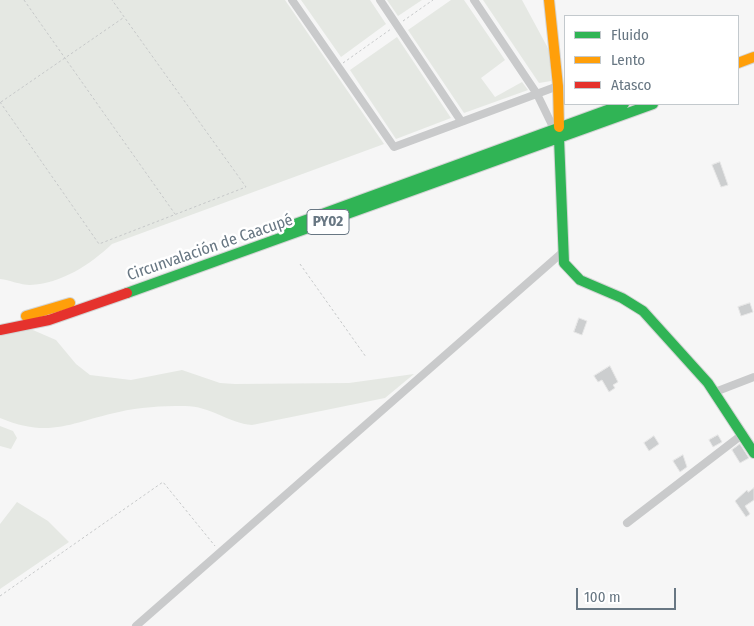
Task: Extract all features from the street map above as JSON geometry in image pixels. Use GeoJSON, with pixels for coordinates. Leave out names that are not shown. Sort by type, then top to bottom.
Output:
{"type":"FeatureCollection","features":[{"type":"Feature","properties":{"kind":"main road"},"geometry":{"type":"LineString","coordinates":[[549,0],[558,86],[557,131],[564,263],[570,274],[578,281],[634,302],[715,392],[754,453]]}},
{"type":"Feature","properties":{"kind":"main road"},"geometry":{"type":"LineString","coordinates":[[739,63],[754,57]]}},
{"type":"Feature","properties":{"kind":"main road"},"geometry":{"type":"LineString","coordinates":[[739,73],[754,67]]}},
{"type":"Feature","properties":{"kind":"main road","name":"Circunvalación de Caacupé"},"geometry":{"type":"LineString","coordinates":[[0,330],[49,320],[115,298],[622,105]]}},
{"type":"Feature","properties":{"kind":"main road","name":"Circunvalación de Caacupé"},"geometry":{"type":"LineString","coordinates":[[0,320],[32,314],[101,293],[557,131],[649,105]]}},
{"type":"Feature","properties":{"kind":"street"},"geometry":{"type":"LineString","coordinates":[[292,0],[394,146],[558,86]]}},
{"type":"Feature","properties":{"kind":"street"},"geometry":{"type":"LineString","coordinates":[[380,0],[461,121]]}},
{"type":"Feature","properties":{"kind":"street"},"geometry":{"type":"LineString","coordinates":[[474,0],[537,94],[557,131]]}},
{"type":"Feature","properties":{"kind":"street"},"geometry":{"type":"LineString","coordinates":[[136,626],[564,251]]}},
{"type":"Feature","properties":{"kind":"street"},"geometry":{"type":"LineString","coordinates":[[715,392],[754,377]]}},
{"type":"Feature","properties":{"kind":"street"},"geometry":{"type":"LineString","coordinates":[[627,524],[743,434]]}},
{"type":"Feature","properties":{"kind":"path"},"geometry":{"type":"LineString","coordinates":[[24,0],[176,214]]}},
{"type":"Feature","properties":{"kind":"path"},"geometry":{"type":"LineString","coordinates":[[112,0],[125,17],[246,187],[99,244],[0,102],[125,17]]}},
{"type":"Feature","properties":{"kind":"path"},"geometry":{"type":"LineString","coordinates":[[339,67],[432,0]]}},
{"type":"Feature","properties":{"kind":"path"},"geometry":{"type":"LineString","coordinates":[[300,264],[366,357]]}},
{"type":"Feature","properties":{"kind":"path"},"geometry":{"type":"LineString","coordinates":[[0,596],[163,482],[220,552]]}},
{"type":"Feature","properties":{"kind":"shaded area"},"geometry":{"type":"Polygon","coordinates":[[[0,0],[285,0],[384,144],[112,244],[95,259],[75,272],[53,281],[30,285],[0,279],[0,0]]]}},
{"type":"Feature","properties":{"kind":"shaded area"},"geometry":{"type":"Polygon","coordinates":[[[301,0],[370,0],[386,24],[341,57],[301,0]]]}},
{"type":"Feature","properties":{"kind":"shaded area"},"geometry":{"type":"Polygon","coordinates":[[[387,0],[422,0],[398,16],[387,0]]]}},
{"type":"Feature","properties":{"kind":"shaded area"},"geometry":{"type":"Polygon","coordinates":[[[451,0],[464,0],[505,60],[481,78],[495,97],[522,82],[528,90],[464,113],[408,30],[451,0]]]}},
{"type":"Feature","properties":{"kind":"shaded area"},"geometry":{"type":"Polygon","coordinates":[[[483,0],[522,0],[549,50],[551,81],[539,83],[483,0]]]}},
{"type":"Feature","properties":{"kind":"shaded area"},"geometry":{"type":"Polygon","coordinates":[[[397,37],[451,118],[396,139],[350,70],[397,37]]]}},
{"type":"Feature","properties":{"kind":"shaded area"},"geometry":{"type":"Polygon","coordinates":[[[19,324],[56,340],[76,364],[90,375],[131,380],[182,370],[220,383],[235,384],[349,383],[414,374],[385,398],[252,425],[243,424],[201,408],[175,406],[127,410],[61,427],[33,427],[0,418],[0,327],[19,324]]]}},
{"type":"Feature","properties":{"kind":"shaded area"},"geometry":{"type":"Polygon","coordinates":[[[0,426],[13,431],[17,438],[11,449],[0,446],[0,426]]]}},
{"type":"Feature","properties":{"kind":"shaded area"},"geometry":{"type":"Polygon","coordinates":[[[17,502],[48,521],[69,542],[0,589],[0,524],[17,502]]]}},
{"type":"Feature","properties":{"kind":"building"},"geometry":{"type":"Polygon","coordinates":[[[720,162],[728,185],[721,187],[712,165],[720,162]]]}},
{"type":"Feature","properties":{"kind":"building"},"geometry":{"type":"Polygon","coordinates":[[[750,303],[753,312],[741,316],[738,307],[750,303]]]}},
{"type":"Feature","properties":{"kind":"building"},"geometry":{"type":"Polygon","coordinates":[[[579,318],[587,321],[582,335],[574,332],[579,318]]]}},
{"type":"Feature","properties":{"kind":"building"},"geometry":{"type":"Polygon","coordinates":[[[610,366],[618,382],[613,385],[615,388],[609,392],[602,380],[598,382],[594,376],[610,366]]]}},
{"type":"Feature","properties":{"kind":"building"},"geometry":{"type":"Polygon","coordinates":[[[718,435],[722,442],[713,447],[709,440],[718,435]]]}},
{"type":"Feature","properties":{"kind":"building"},"geometry":{"type":"Polygon","coordinates":[[[654,436],[659,444],[649,451],[644,443],[654,436]]]}},
{"type":"Feature","properties":{"kind":"building"},"geometry":{"type":"Polygon","coordinates":[[[740,444],[749,458],[740,463],[732,450],[740,444]]]}},
{"type":"Feature","properties":{"kind":"building"},"geometry":{"type":"Polygon","coordinates":[[[683,455],[687,467],[680,472],[673,461],[683,455]]]}},
{"type":"Feature","properties":{"kind":"building"},"geometry":{"type":"Polygon","coordinates":[[[754,488],[754,500],[745,506],[750,514],[746,517],[735,501],[747,490],[748,492],[754,488]]]}},
{"type":"Feature","properties":{"kind":"traffic: fast"},"geometry":{"type":"LineString","coordinates":[[284,228],[621,105]]}},
{"type":"Feature","properties":{"kind":"traffic: fast"},"geometry":{"type":"LineString","coordinates":[[127,293],[650,105]]}},
{"type":"Feature","properties":{"kind":"traffic: fast"},"geometry":{"type":"LineString","coordinates":[[559,138],[564,263],[580,280],[622,298],[643,311],[708,383],[754,453]]}},
{"type":"Feature","properties":{"kind":"traffic: slow"},"geometry":{"type":"LineString","coordinates":[[549,0],[558,86],[559,127]]}},
{"type":"Feature","properties":{"kind":"traffic: slow"},"geometry":{"type":"LineString","coordinates":[[739,63],[754,57]]}},
{"type":"Feature","properties":{"kind":"traffic: slow"},"geometry":{"type":"LineString","coordinates":[[26,316],[70,303]]}},
{"type":"Feature","properties":{"kind":"traffic: jam"},"geometry":{"type":"LineString","coordinates":[[0,330],[49,320],[127,293]]}}]}
